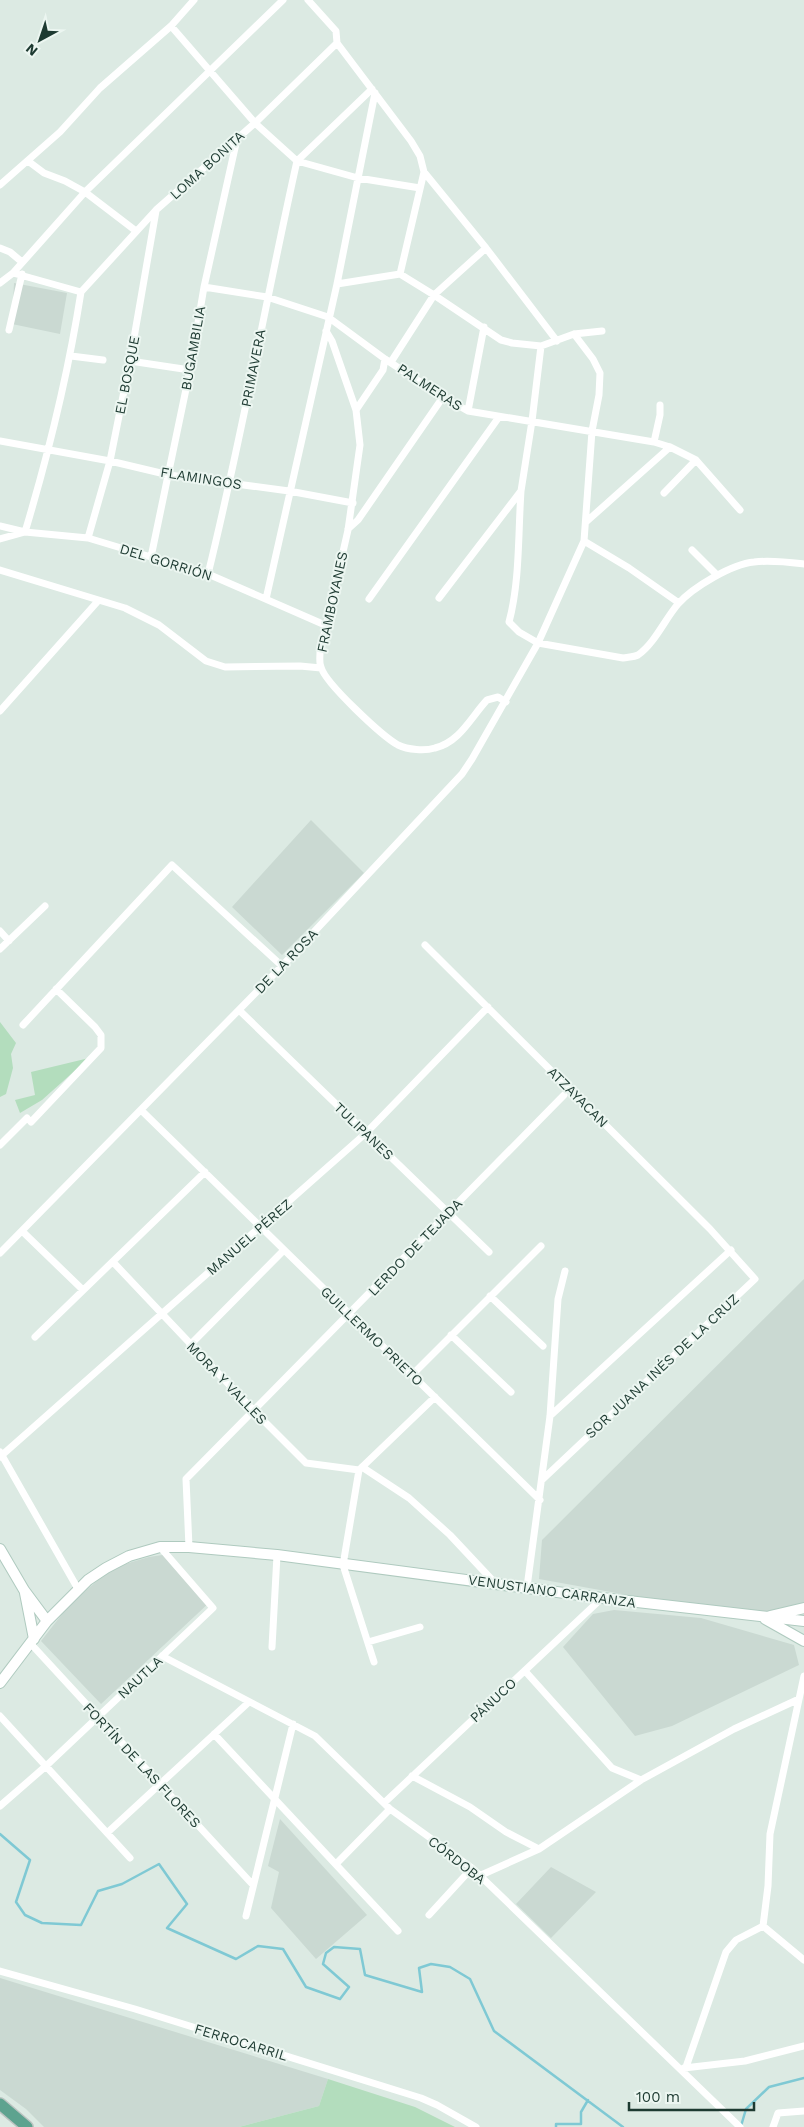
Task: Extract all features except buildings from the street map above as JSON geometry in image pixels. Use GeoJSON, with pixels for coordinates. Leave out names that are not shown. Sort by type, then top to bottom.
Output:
{"type":"FeatureCollection","features":[{"type":"Feature","properties":{"kind":"main road","name":"VENUSTIANO CARRANZA"},"geometry":{"type":"LineString","coordinates":[[0,1683],[47,1621],[78,1589],[106,1568],[136,1554],[160,1547],[189,1547],[277,1555],[602,1598],[804,1622]]}},
{"type":"Feature","properties":{"kind":"main road"},"geometry":{"type":"LineString","coordinates":[[0,1549],[24,1590],[47,1621]]}},
{"type":"Feature","properties":{"kind":"main road"},"geometry":{"type":"LineString","coordinates":[[24,1590],[33,1641]]}},
{"type":"Feature","properties":{"kind":"main road","name":"VENUSTIANO CARRANZA"},"geometry":{"type":"LineString","coordinates":[[762,1617],[804,1608]]}},
{"type":"Feature","properties":{"kind":"main road"},"geometry":{"type":"LineString","coordinates":[[762,1617],[804,1641]]}},
{"type":"Feature","properties":{"kind":"main road"},"geometry":{"type":"LineString","coordinates":[[0,2104],[27,2127]]}},
{"type":"Feature","properties":{"kind":"street"},"geometry":{"type":"LineString","coordinates":[[0,186],[60,132],[100,88],[171,26],[194,0]]}},
{"type":"Feature","properties":{"kind":"street"},"geometry":{"type":"LineString","coordinates":[[0,284],[85,192],[283,0]]}},
{"type":"Feature","properties":{"kind":"street"},"geometry":{"type":"LineString","coordinates":[[308,0],[336,30],[337,43],[411,141],[420,156],[424,172],[486,248],[557,341]]}},
{"type":"Feature","properties":{"kind":"street"},"geometry":{"type":"LineString","coordinates":[[171,26],[255,123],[297,161],[358,178],[420,188]]}},
{"type":"Feature","properties":{"kind":"street","name":"LOMA BONITA"},"geometry":{"type":"LineString","coordinates":[[81,292],[156,210],[255,123],[337,43]]}},
{"type":"Feature","properties":{"kind":"street"},"geometry":{"type":"LineString","coordinates":[[297,161],[373,91]]}},
{"type":"Feature","properties":{"kind":"street"},"geometry":{"type":"LineString","coordinates":[[266,599],[328,317],[337,284],[373,91]]}},
{"type":"Feature","properties":{"kind":"street","name":"BUGAMBILIA"},"geometry":{"type":"LineString","coordinates":[[152,557],[190,370],[204,288],[236,139]]}},
{"type":"Feature","properties":{"kind":"street"},"geometry":{"type":"LineString","coordinates":[[28,161],[44,173],[65,181],[85,192],[136,231]]}},
{"type":"Feature","properties":{"kind":"street","name":"PRIMAVERA"},"geometry":{"type":"LineString","coordinates":[[208,574],[230,483],[266,297],[297,161]]}},
{"type":"Feature","properties":{"kind":"street"},"geometry":{"type":"LineString","coordinates":[[400,274],[424,172]]}},
{"type":"Feature","properties":{"kind":"street","name":"EL BOSQUE"},"geometry":{"type":"LineString","coordinates":[[88,538],[110,461],[130,362],[156,210]]}},
{"type":"Feature","properties":{"kind":"street"},"geometry":{"type":"LineString","coordinates":[[0,248],[10,252],[22,262]]}},
{"type":"Feature","properties":{"kind":"street"},"geometry":{"type":"LineString","coordinates":[[356,410],[384,370],[388,360],[434,295],[486,248]]}},
{"type":"Feature","properties":{"kind":"street"},"geometry":{"type":"LineString","coordinates":[[0,526],[26,532],[50,451],[71,356],[81,292],[13,272]]}},
{"type":"Feature","properties":{"kind":"street"},"geometry":{"type":"LineString","coordinates":[[9,330],[22,274]]}},
{"type":"Feature","properties":{"kind":"street"},"geometry":{"type":"LineString","coordinates":[[337,284],[400,274],[506,342],[541,346],[574,334],[602,331]]}},
{"type":"Feature","properties":{"kind":"street","name":"PALMERAS"},"geometry":{"type":"LineString","coordinates":[[204,288],[266,297],[328,317],[442,397],[468,411],[532,420],[654,442],[670,446],[696,460]]}},
{"type":"Feature","properties":{"kind":"street"},"geometry":{"type":"LineString","coordinates":[[468,411],[484,327]]}},
{"type":"Feature","properties":{"kind":"street","name":"FRAMBOYANES"},"geometry":{"type":"LineString","coordinates":[[326,331],[332,342],[356,410],[360,444],[348,530],[320,652],[321,668],[330,683],[379,731],[399,745],[413,749],[434,749],[448,744],[459,736],[486,700],[498,697],[506,702]]}},
{"type":"Feature","properties":{"kind":"street","name":"DE LA ROSA"},"geometry":{"type":"LineString","coordinates":[[0,1253],[282,966],[462,774],[472,759],[538,643],[584,541],[592,431],[600,373],[593,359],[574,334]]}},
{"type":"Feature","properties":{"kind":"street"},"geometry":{"type":"LineString","coordinates":[[541,346],[521,491],[513,606],[509,622],[518,632],[538,643],[623,658],[636,656],[644,649],[679,603],[692,590],[717,575],[752,562],[781,561],[804,564]]}},
{"type":"Feature","properties":{"kind":"street"},"geometry":{"type":"LineString","coordinates":[[71,356],[103,360]]}},
{"type":"Feature","properties":{"kind":"street"},"geometry":{"type":"LineString","coordinates":[[130,362],[190,370]]}},
{"type":"Feature","properties":{"kind":"street"},"geometry":{"type":"LineString","coordinates":[[348,530],[358,520],[442,397]]}},
{"type":"Feature","properties":{"kind":"street"},"geometry":{"type":"LineString","coordinates":[[654,442],[660,415],[660,405]]}},
{"type":"Feature","properties":{"kind":"street"},"geometry":{"type":"LineString","coordinates":[[369,599],[499,416]]}},
{"type":"Feature","properties":{"kind":"street","name":"FLAMINGOS"},"geometry":{"type":"LineString","coordinates":[[0,441],[169,474],[353,502]]}},
{"type":"Feature","properties":{"kind":"street"},"geometry":{"type":"LineString","coordinates":[[586,522],[670,446]]}},
{"type":"Feature","properties":{"kind":"street"},"geometry":{"type":"LineString","coordinates":[[664,493],[696,460],[740,510]]}},
{"type":"Feature","properties":{"kind":"street"},"geometry":{"type":"LineString","coordinates":[[439,598],[521,491]]}},
{"type":"Feature","properties":{"kind":"street","name":"DEL GORRIÓN"},"geometry":{"type":"LineString","coordinates":[[0,539],[26,532],[88,538],[152,557],[195,573],[208,574],[325,625]]}},
{"type":"Feature","properties":{"kind":"street"},"geometry":{"type":"LineString","coordinates":[[584,541],[629,568],[679,603]]}},
{"type":"Feature","properties":{"kind":"street"},"geometry":{"type":"LineString","coordinates":[[692,550],[717,575]]}},
{"type":"Feature","properties":{"kind":"street"},"geometry":{"type":"LineString","coordinates":[[0,570],[125,608],[159,626],[206,661],[225,667],[300,666],[321,668]]}},
{"type":"Feature","properties":{"kind":"street"},"geometry":{"type":"LineString","coordinates":[[0,711],[98,601]]}},
{"type":"Feature","properties":{"kind":"street"},"geometry":{"type":"LineString","coordinates":[[23,1024],[172,865],[282,966]]}},
{"type":"Feature","properties":{"kind":"street"},"geometry":{"type":"LineString","coordinates":[[0,949],[46,906]]}},
{"type":"Feature","properties":{"kind":"street"},"geometry":{"type":"LineString","coordinates":[[0,931],[9,941]]}},
{"type":"Feature","properties":{"kind":"street","name":"ATZAYACAN"},"geometry":{"type":"LineString","coordinates":[[425,945],[731,1250]]}},
{"type":"Feature","properties":{"kind":"street"},"geometry":{"type":"LineString","coordinates":[[0,1145],[29,1120],[101,1048],[101,1035],[95,1027],[56,989]]}},
{"type":"Feature","properties":{"kind":"street","name":"MANUEL PÉREZ"},"geometry":{"type":"LineString","coordinates":[[1,1455],[366,1133],[488,1006]]}},
{"type":"Feature","properties":{"kind":"street","name":"TULIPANES"},"geometry":{"type":"LineString","coordinates":[[238,1010],[489,1252]]}},
{"type":"Feature","properties":{"kind":"street","name":"LERDO DE TEJADA"},"geometry":{"type":"LineString","coordinates":[[189,1547],[186,1480],[564,1095]]}},
{"type":"Feature","properties":{"kind":"street","name":"GUILLERMO PRIETO"},"geometry":{"type":"LineString","coordinates":[[140,1110],[540,1500]]}},
{"type":"Feature","properties":{"kind":"street"},"geometry":{"type":"LineString","coordinates":[[35,1337],[205,1172]]}},
{"type":"Feature","properties":{"kind":"street"},"geometry":{"type":"LineString","coordinates":[[22,1231],[84,1290]]}},
{"type":"Feature","properties":{"kind":"street"},"geometry":{"type":"LineString","coordinates":[[412,1375],[541,1246]]}},
{"type":"Feature","properties":{"kind":"street"},"geometry":{"type":"LineString","coordinates":[[190,1345],[284,1250]]}},
{"type":"Feature","properties":{"kind":"street"},"geometry":{"type":"LineString","coordinates":[[550,1416],[731,1250]]}},
{"type":"Feature","properties":{"kind":"street","name":"SOR JUANA INÉS DE LA CRUZ"},"geometry":{"type":"LineString","coordinates":[[543,1479],[755,1279],[731,1250]]}},
{"type":"Feature","properties":{"kind":"street","name":"MORA Y VALLES"},"geometry":{"type":"LineString","coordinates":[[113,1262],[190,1345],[306,1463],[361,1468]]}},
{"type":"Feature","properties":{"kind":"street"},"geometry":{"type":"LineString","coordinates":[[527,1587],[550,1416],[558,1299],[565,1270]]}},
{"type":"Feature","properties":{"kind":"street"},"geometry":{"type":"LineString","coordinates":[[490,1296],[543,1346]]}},
{"type":"Feature","properties":{"kind":"street"},"geometry":{"type":"LineString","coordinates":[[451,1336],[511,1392]]}},
{"type":"Feature","properties":{"kind":"street"},"geometry":{"type":"LineString","coordinates":[[374,1662],[343,1565],[361,1468],[435,1397]]}},
{"type":"Feature","properties":{"kind":"street"},"geometry":{"type":"LineString","coordinates":[[1,1455],[78,1589]]}},
{"type":"Feature","properties":{"kind":"street"},"geometry":{"type":"LineString","coordinates":[[361,1468],[409,1498],[450,1535],[495,1583]]}},
{"type":"Feature","properties":{"kind":"street","name":"NAUTLA"},"geometry":{"type":"LineString","coordinates":[[0,1806],[46,1766],[213,1608],[160,1547]]}},
{"type":"Feature","properties":{"kind":"street"},"geometry":{"type":"LineString","coordinates":[[272,1647],[277,1555]]}},
{"type":"Feature","properties":{"kind":"street","name":"PÁNUCO"},"geometry":{"type":"LineString","coordinates":[[384,1803],[602,1598]]}},
{"type":"Feature","properties":{"kind":"street"},"geometry":{"type":"LineString","coordinates":[[368,1642],[420,1627]]}},
{"type":"Feature","properties":{"kind":"street","name":"FORTÍN DE LAS FLORES"},"geometry":{"type":"LineString","coordinates":[[33,1641],[98,1717],[253,1885]]}},
{"type":"Feature","properties":{"kind":"street","name":"CÓRDOBA"},"geometry":{"type":"LineString","coordinates":[[162,1656],[315,1736],[390,1810],[472,1868],[683,2068],[740,2127]]}},
{"type":"Feature","properties":{"kind":"street"},"geometry":{"type":"LineString","coordinates":[[525,1671],[612,1768],[641,1780]]}},
{"type":"Feature","properties":{"kind":"street"},"geometry":{"type":"LineString","coordinates":[[763,1926],[768,1886],[770,1834],[804,1676]]}},
{"type":"Feature","properties":{"kind":"street"},"geometry":{"type":"LineString","coordinates":[[480,1876],[539,1849],[641,1780],[734,1729],[798,1699]]}},
{"type":"Feature","properties":{"kind":"street"},"geometry":{"type":"LineString","coordinates":[[107,1833],[249,1702]]}},
{"type":"Feature","properties":{"kind":"street"},"geometry":{"type":"LineString","coordinates":[[0,1716],[130,1858]]}},
{"type":"Feature","properties":{"kind":"street"},"geometry":{"type":"LineString","coordinates":[[246,1916],[294,1724]]}},
{"type":"Feature","properties":{"kind":"street"},"geometry":{"type":"LineString","coordinates":[[214,1734],[398,1931]]}},
{"type":"Feature","properties":{"kind":"street"},"geometry":{"type":"LineString","coordinates":[[412,1776],[470,1807],[506,1832],[539,1849]]}},
{"type":"Feature","properties":{"kind":"street"},"geometry":{"type":"LineString","coordinates":[[336,1864],[390,1810]]}},
{"type":"Feature","properties":{"kind":"street"},"geometry":{"type":"LineString","coordinates":[[429,1914],[472,1868]]}},
{"type":"Feature","properties":{"kind":"street"},"geometry":{"type":"LineString","coordinates":[[763,1926],[804,1960]]}},
{"type":"Feature","properties":{"kind":"street"},"geometry":{"type":"LineString","coordinates":[[763,1926],[736,1940],[726,1952],[683,2068],[745,2061],[804,2046]]}},
{"type":"Feature","properties":{"kind":"street","name":"FERROCARRIL"},"geometry":{"type":"LineString","coordinates":[[0,1970],[144,2012],[420,2098],[438,2104],[476,2127]]}},
{"type":"Feature","properties":{"kind":"street"},"geometry":{"type":"LineString","coordinates":[[774,2127],[778,2113],[804,2111]]}},
{"type":"Feature","properties":{"kind":"shaded area"},"geometry":{"type":"Polygon","coordinates":[[[14,283],[67,293],[60,334],[12,324],[14,283]]]}},
{"type":"Feature","properties":{"kind":"shaded area"},"geometry":{"type":"Polygon","coordinates":[[[311,820],[364,873],[282,955],[232,907],[311,820]]]}},
{"type":"Feature","properties":{"kind":"shaded area"},"geometry":{"type":"Polygon","coordinates":[[[804,1279],[804,1603],[771,1611],[738,1615],[539,1579],[542,1540],[804,1279]]]}},
{"type":"Feature","properties":{"kind":"shaded area"},"geometry":{"type":"Polygon","coordinates":[[[169,1554],[211,1601],[101,1704],[41,1641],[70,1604],[118,1566],[149,1557],[169,1554]]]}},
{"type":"Feature","properties":{"kind":"shaded area"},"geometry":{"type":"Polygon","coordinates":[[[614,1610],[701,1618],[794,1645],[799,1665],[672,1726],[635,1736],[563,1647],[593,1614],[614,1610]]]}},
{"type":"Feature","properties":{"kind":"shaded area"},"geometry":{"type":"Polygon","coordinates":[[[280,1819],[367,1915],[316,1959],[271,1908],[279,1872],[268,1866],[280,1819]]]}},
{"type":"Feature","properties":{"kind":"shaded area"},"geometry":{"type":"Polygon","coordinates":[[[551,1867],[596,1892],[551,1938],[516,1904],[551,1867]]]}},
{"type":"Feature","properties":{"kind":"shaded area"},"geometry":{"type":"Polygon","coordinates":[[[0,1978],[328,2079],[319,2106],[239,2127],[44,2127],[26,2109],[0,2090],[0,1978]]]}},
{"type":"Feature","properties":{"kind":"green space"},"geometry":{"type":"Polygon","coordinates":[[[0,1022],[16,1043],[11,1054],[13,1068],[6,1094],[0,1097],[0,1022]]]}},
{"type":"Feature","properties":{"kind":"green space"},"geometry":{"type":"Polygon","coordinates":[[[89,1058],[42,1100],[20,1113],[15,1100],[35,1095],[31,1072],[89,1058]]]}},
{"type":"Feature","properties":{"kind":"green space"},"geometry":{"type":"Polygon","coordinates":[[[328,2079],[415,2107],[455,2127],[239,2127],[319,2106],[328,2079]]]}},
{"type":"Feature","properties":{"kind":"waterway"},"geometry":{"type":"LineString","coordinates":[[0,1834],[30,1860],[16,1902],[25,1915],[42,1923],[81,1925],[98,1891],[122,1884],[159,1864],[187,1904],[167,1928],[236,1959],[258,1946],[283,1949],[306,1987],[340,1999],[349,1987],[323,1964],[326,1953],[334,1947],[360,1949],[365,1975],[422,1992],[419,1968],[431,1964],[450,1967],[470,1979],[494,2031],[623,2127]]}},
{"type":"Feature","properties":{"kind":"waterway"},"geometry":{"type":"LineString","coordinates":[[741,2126],[746,2109],[769,2087],[804,2078]]}},
{"type":"Feature","properties":{"kind":"waterway"},"geometry":{"type":"LineString","coordinates":[[556,2127],[556,2124],[581,2124],[581,2112],[588,2100]]}}]}
